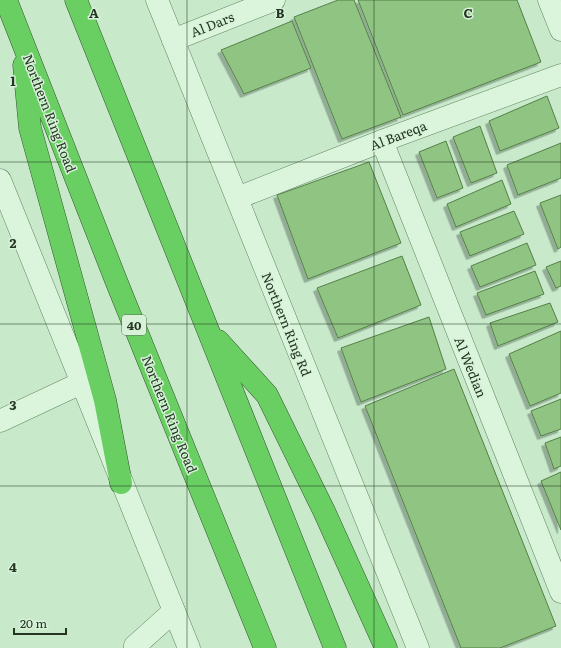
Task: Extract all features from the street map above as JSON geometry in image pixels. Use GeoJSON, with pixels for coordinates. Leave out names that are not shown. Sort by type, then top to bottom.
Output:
{"type":"FeatureCollection","features":[{"type":"Feature","properties":{"kind":"highway","name":"Northern Ring Road"},"geometry":{"type":"LineString","coordinates":[[6,0],[120,290],[265,648]]}},
{"type":"Feature","properties":{"kind":"highway"},"geometry":{"type":"LineString","coordinates":[[76,0],[335,648]]}},
{"type":"Feature","properties":{"kind":"highway"},"geometry":{"type":"LineString","coordinates":[[21,38],[30,128],[105,400],[122,482]]}},
{"type":"Feature","properties":{"kind":"highway"},"geometry":{"type":"LineString","coordinates":[[208,330],[267,395],[324,511],[386,648]]}},
{"type":"Feature","properties":{"kind":"street","name":"Northern Ring Rd"},"geometry":{"type":"LineString","coordinates":[[157,0],[418,648]]}},
{"type":"Feature","properties":{"kind":"street","name":"Al Dars"},"geometry":{"type":"LineString","coordinates":[[173,40],[274,0]]}},
{"type":"Feature","properties":{"kind":"street"},"geometry":{"type":"LineString","coordinates":[[549,0],[561,30]]}},
{"type":"Feature","properties":{"kind":"street","name":"Al Bareqa"},"geometry":{"type":"LineString","coordinates":[[237,198],[382,141],[561,75]]}},
{"type":"Feature","properties":{"kind":"street","name":"Al Wedian"},"geometry":{"type":"LineString","coordinates":[[382,141],[561,592]]}},
{"type":"Feature","properties":{"kind":"street"},"geometry":{"type":"LineString","coordinates":[[0,180],[81,384],[189,648]]}},
{"type":"Feature","properties":{"kind":"street"},"geometry":{"type":"LineString","coordinates":[[0,421],[81,384]]}},
{"type":"Feature","properties":{"kind":"street"},"geometry":{"type":"LineString","coordinates":[[135,648],[135,646],[174,611]]}},
{"type":"Feature","properties":{"kind":"building"},"geometry":{"type":"Polygon","coordinates":[[[338,0],[354,0],[401,117],[342,139],[294,17],[338,0]]]}},
{"type":"Feature","properties":{"kind":"building"},"geometry":{"type":"Polygon","coordinates":[[[358,0],[517,0],[541,62],[403,115],[358,0]]]}},
{"type":"Feature","properties":{"kind":"building"},"geometry":{"type":"Polygon","coordinates":[[[292,21],[311,68],[244,94],[221,50],[292,21]]]}},
{"type":"Feature","properties":{"kind":"building"},"geometry":{"type":"Polygon","coordinates":[[[547,96],[559,128],[500,151],[489,121],[547,96]]]}},
{"type":"Feature","properties":{"kind":"building"},"geometry":{"type":"Polygon","coordinates":[[[480,126],[497,173],[471,183],[453,137],[480,126]]]}},
{"type":"Feature","properties":{"kind":"building"},"geometry":{"type":"Polygon","coordinates":[[[446,141],[463,188],[437,198],[419,152],[446,141]]]}},
{"type":"Feature","properties":{"kind":"building"},"geometry":{"type":"Polygon","coordinates":[[[561,143],[561,178],[518,195],[507,165],[561,143]]]}},
{"type":"Feature","properties":{"kind":"building"},"geometry":{"type":"Polygon","coordinates":[[[369,162],[401,243],[308,279],[277,195],[369,162]]]}},
{"type":"Feature","properties":{"kind":"building"},"geometry":{"type":"Polygon","coordinates":[[[502,180],[511,204],[456,227],[447,204],[502,180]]]}},
{"type":"Feature","properties":{"kind":"building"},"geometry":{"type":"Polygon","coordinates":[[[561,195],[561,247],[558,249],[540,203],[561,195]]]}},
{"type":"Feature","properties":{"kind":"building"},"geometry":{"type":"Polygon","coordinates":[[[514,211],[524,234],[470,256],[460,232],[514,211]]]}},
{"type":"Feature","properties":{"kind":"building"},"geometry":{"type":"Polygon","coordinates":[[[527,243],[536,265],[480,287],[471,266],[527,243]]]}},
{"type":"Feature","properties":{"kind":"building"},"geometry":{"type":"Polygon","coordinates":[[[402,256],[421,305],[338,338],[317,288],[402,256]]]}},
{"type":"Feature","properties":{"kind":"building"},"geometry":{"type":"Polygon","coordinates":[[[561,261],[561,286],[556,288],[546,267],[561,261]]]}},
{"type":"Feature","properties":{"kind":"building"},"geometry":{"type":"Polygon","coordinates":[[[535,271],[544,294],[486,315],[477,293],[535,271]]]}},
{"type":"Feature","properties":{"kind":"building"},"geometry":{"type":"Polygon","coordinates":[[[550,303],[558,322],[498,346],[490,323],[550,303]]]}},
{"type":"Feature","properties":{"kind":"building"},"geometry":{"type":"Polygon","coordinates":[[[429,317],[446,369],[361,402],[341,348],[429,317]]]}},
{"type":"Feature","properties":{"kind":"building"},"geometry":{"type":"Polygon","coordinates":[[[561,331],[561,393],[530,406],[509,354],[561,331]]]}},
{"type":"Feature","properties":{"kind":"building"},"geometry":{"type":"Polygon","coordinates":[[[454,369],[556,626],[500,648],[461,648],[365,406],[454,369]]]}},
{"type":"Feature","properties":{"kind":"building"},"geometry":{"type":"Polygon","coordinates":[[[561,399],[561,429],[541,436],[531,411],[561,399]]]}},
{"type":"Feature","properties":{"kind":"building"},"geometry":{"type":"Polygon","coordinates":[[[561,437],[561,466],[554,469],[545,443],[561,437]]]}},
{"type":"Feature","properties":{"kind":"building"},"geometry":{"type":"Polygon","coordinates":[[[561,472],[561,530],[541,481],[561,472]]]}}]}
